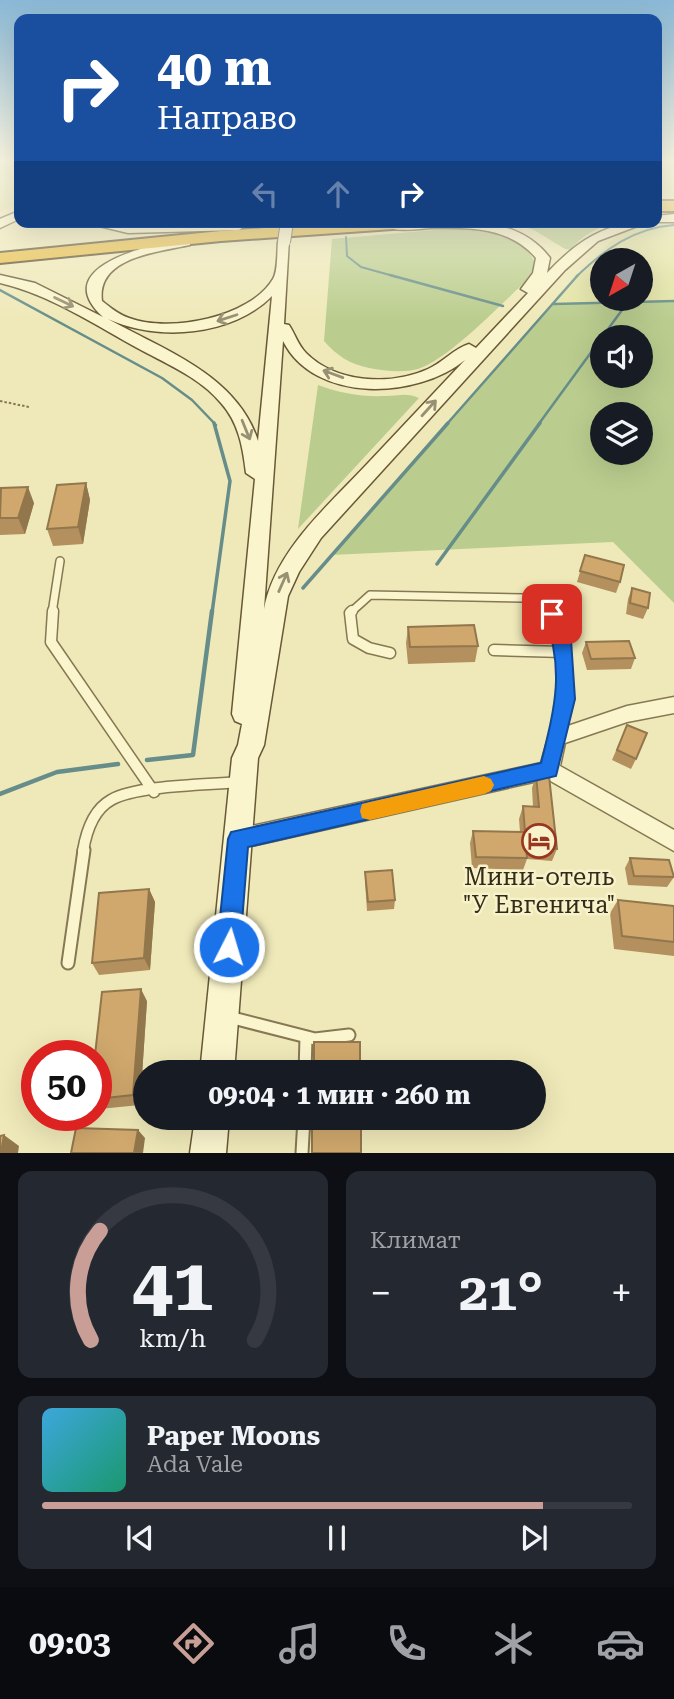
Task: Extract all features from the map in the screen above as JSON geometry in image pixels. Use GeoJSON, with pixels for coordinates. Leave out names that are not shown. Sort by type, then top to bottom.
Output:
{"type":"FeatureCollection","features":[{"type":"Feature","properties":{"kind":"highway"},"geometry":{"type":"LineString","coordinates":[[0,249],[218,228]]}},
{"type":"Feature","properties":{"kind":"highway"},"geometry":{"type":"LineString","coordinates":[[0,258],[331,228]]}},
{"type":"Feature","properties":{"kind":"main road"},"geometry":{"type":"LineString","coordinates":[[122,228],[165,228]]}},
{"type":"Feature","properties":{"kind":"main road"},"geometry":{"type":"LineString","coordinates":[[247,761],[242,743],[281,279],[288,228]]}},
{"type":"Feature","properties":{"kind":"main road"},"geometry":{"type":"LineString","coordinates":[[284,328],[295,350],[330,374],[369,383],[416,379],[437,372],[462,357],[530,286],[542,265],[543,258],[535,247],[496,229],[488,228]]}},
{"type":"Feature","properties":{"kind":"main road"},"geometry":{"type":"LineString","coordinates":[[247,761],[277,596],[289,570],[308,542],[560,267],[594,238],[624,228]]}},
{"type":"Feature","properties":{"kind":"main road"},"geometry":{"type":"LineString","coordinates":[[221,236],[144,251],[120,260],[96,279],[92,291],[95,302],[109,314],[131,323],[162,327],[188,326],[212,323],[242,312],[258,303],[281,279]]}},
{"type":"Feature","properties":{"kind":"main road"},"geometry":{"type":"LineString","coordinates":[[219,1060],[284,328],[287,242]]}},
{"type":"Feature","properties":{"kind":"main road"},"geometry":{"type":"LineString","coordinates":[[0,279],[30,286],[69,304],[190,369],[220,390],[247,427],[253,449],[257,562]]}},
{"type":"Feature","properties":{"kind":"main road"},"geometry":{"type":"LineString","coordinates":[[208,1153],[211,1130]]}},
{"type":"Feature","properties":{"kind":"street"},"geometry":{"type":"LineString","coordinates":[[549,770],[557,738],[627,714],[674,705]]}},
{"type":"Feature","properties":{"kind":"street"},"geometry":{"type":"LineString","coordinates":[[238,839],[549,770],[674,841]]}},
{"type":"Feature","properties":{"kind":"lane"},"geometry":{"type":"LineString","coordinates":[[60,561],[50,628],[51,642],[153,792]]}},
{"type":"Feature","properties":{"kind":"lane"},"geometry":{"type":"LineString","coordinates":[[390,653],[369,648],[353,639],[350,613],[370,595],[523,598],[552,614],[562,640],[566,699],[557,738]]}},
{"type":"Feature","properties":{"kind":"lane"},"geometry":{"type":"LineString","coordinates":[[494,650],[562,652]]}},
{"type":"Feature","properties":{"kind":"lane"},"geometry":{"type":"LineString","coordinates":[[68,962],[89,824],[101,809],[122,796],[153,792],[247,761]]}},
{"type":"Feature","properties":{"kind":"lane"},"geometry":{"type":"LineString","coordinates":[[223,1016],[315,1039],[349,1035]]}},
{"type":"Feature","properties":{"kind":"lane"},"geometry":{"type":"LineString","coordinates":[[305,1060],[306,1037]]}},
{"type":"Feature","properties":{"kind":"lane"},"geometry":{"type":"LineString","coordinates":[[302,1153],[303,1130]]}},
{"type":"Feature","properties":{"kind":"path"},"geometry":{"type":"LineString","coordinates":[[0,401],[29,407]]}},
{"type":"Feature","properties":{"kind":"green space"},"geometry":{"type":"Polygon","coordinates":[[[674,222],[674,301],[653,302],[653,248],[604,248],[617,235],[633,228],[662,228],[662,223],[674,222]]]}},
{"type":"Feature","properties":{"kind":"green space"},"geometry":{"type":"Polygon","coordinates":[[[458,228],[510,239],[527,251],[534,260],[533,270],[523,284],[458,344],[418,369],[394,371],[350,362],[324,341],[332,239],[458,228]]]}},
{"type":"Feature","properties":{"kind":"green space"},"geometry":{"type":"Polygon","coordinates":[[[528,228],[600,228],[584,236],[571,250],[528,228]]]}},
{"type":"Feature","properties":{"kind":"green space"},"geometry":{"type":"Polygon","coordinates":[[[590,262],[590,303],[554,304],[556,297],[590,262]]]}},
{"type":"Feature","properties":{"kind":"green space"},"geometry":{"type":"Polygon","coordinates":[[[674,301],[674,603],[613,542],[331,555],[554,304],[590,303],[590,312],[653,312],[653,302],[674,301]]]}},
{"type":"Feature","properties":{"kind":"green space"},"geometry":{"type":"Polygon","coordinates":[[[318,385],[359,395],[406,395],[419,398],[298,529],[318,385]]]}},
{"type":"Feature","properties":{"kind":"building"},"geometry":{"type":"Polygon","coordinates":[[[86,483],[78,527],[47,529],[57,485],[86,483]]]}},
{"type":"Feature","properties":{"kind":"building"},"geometry":{"type":"Polygon","coordinates":[[[28,487],[18,518],[0,518],[1,488],[28,487]]]}},
{"type":"Feature","properties":{"kind":"building"},"geometry":{"type":"Polygon","coordinates":[[[585,555],[624,565],[620,582],[580,571],[585,555]]]}},
{"type":"Feature","properties":{"kind":"building"},"geometry":{"type":"Polygon","coordinates":[[[632,588],[650,593],[648,608],[630,603],[632,588]]]}},
{"type":"Feature","properties":{"kind":"building"},"geometry":{"type":"Polygon","coordinates":[[[474,625],[478,646],[410,647],[408,627],[474,625]]]}},
{"type":"Feature","properties":{"kind":"building"},"geometry":{"type":"Polygon","coordinates":[[[629,641],[635,658],[591,659],[586,642],[629,641]]]}},
{"type":"Feature","properties":{"kind":"building"},"geometry":{"type":"Polygon","coordinates":[[[627,725],[647,733],[636,759],[617,750],[627,725]]]}},
{"type":"Feature","properties":{"kind":"building"},"geometry":{"type":"Polygon","coordinates":[[[536,775],[549,776],[557,849],[526,846],[527,858],[476,857],[473,831],[525,832],[523,806],[539,807],[536,775]]]}},
{"type":"Feature","properties":{"kind":"building"},"geometry":{"type":"Polygon","coordinates":[[[630,858],[669,860],[674,877],[634,876],[630,858]]]}},
{"type":"Feature","properties":{"kind":"building"},"geometry":{"type":"Polygon","coordinates":[[[392,870],[395,900],[368,902],[365,872],[392,870]]]}},
{"type":"Feature","properties":{"kind":"building"},"geometry":{"type":"Polygon","coordinates":[[[149,889],[144,958],[92,963],[99,893],[149,889]]]}},
{"type":"Feature","properties":{"kind":"building"},"geometry":{"type":"Polygon","coordinates":[[[618,900],[674,906],[674,942],[622,936],[618,900]]]}},
{"type":"Feature","properties":{"kind":"building"},"geometry":{"type":"Polygon","coordinates":[[[141,989],[136,1060],[133,1060],[133,1095],[112,1097],[112,1040],[97,1040],[102,992],[141,989]]]}},
{"type":"Feature","properties":{"kind":"building"},"geometry":{"type":"Polygon","coordinates":[[[314,1042],[360,1042],[360,1060],[314,1060],[314,1042]]]}},
{"type":"Feature","properties":{"kind":"building"},"geometry":{"type":"Polygon","coordinates":[[[138,1130],[134,1153],[71,1153],[75,1131],[138,1130]]]}},
{"type":"Feature","properties":{"kind":"building"},"geometry":{"type":"Polygon","coordinates":[[[312,1130],[361,1130],[361,1153],[312,1153],[312,1130]]]}},
{"type":"Feature","properties":{"kind":"building"},"geometry":{"type":"Polygon","coordinates":[[[4,1135],[1,1153],[0,1153],[0,1136],[4,1135]]]}},
{"type":"Feature","properties":{"kind":"waterway"},"geometry":{"type":"LineString","coordinates":[[662,227],[674,225]]}},
{"type":"Feature","properties":{"kind":"waterway"},"geometry":{"type":"LineString","coordinates":[[577,276],[609,249],[633,235],[655,228]]}},
{"type":"Feature","properties":{"kind":"waterway"},"geometry":{"type":"LineString","coordinates":[[346,237],[347,256],[361,267],[397,277]]}},
{"type":"Feature","properties":{"kind":"waterway"},"geometry":{"type":"LineString","coordinates":[[390,275],[503,306]]}},
{"type":"Feature","properties":{"kind":"waterway"},"geometry":{"type":"LineString","coordinates":[[446,425],[577,276]]}},
{"type":"Feature","properties":{"kind":"waterway"},"geometry":{"type":"LineString","coordinates":[[0,290],[162,378],[192,400],[216,425]]}},
{"type":"Feature","properties":{"kind":"waterway"},"geometry":{"type":"LineString","coordinates":[[554,304],[674,301]]}},
{"type":"Feature","properties":{"kind":"waterway"},"geometry":{"type":"LineString","coordinates":[[538,425],[621,312]]}},
{"type":"Feature","properties":{"kind":"waterway"},"geometry":{"type":"LineString","coordinates":[[212,613],[230,481],[214,423]]}},
{"type":"Feature","properties":{"kind":"waterway"},"geometry":{"type":"LineString","coordinates":[[303,588],[448,423]]}},
{"type":"Feature","properties":{"kind":"waterway"},"geometry":{"type":"LineString","coordinates":[[437,564],[540,423]]}},
{"type":"Feature","properties":{"kind":"waterway"},"geometry":{"type":"LineString","coordinates":[[147,760],[193,755],[212,611]]}},
{"type":"Feature","properties":{"kind":"waterway"},"geometry":{"type":"LineString","coordinates":[[0,794],[57,772],[118,764]]}},
{"type":"Feature","properties":{"kind":"slow traffic"},"geometry":{"type":"LineString","coordinates":[[370,811],[484,785]]}},
{"type":"Feature","properties":{"kind":"place","name":"Мини-отель \"У Евгенича\""},"geometry":{"type":"Point","coordinates":[539,841]}},
{"type":"Feature","properties":{"kind":"route"},"geometry":{"type":"LineString","coordinates":[[229,947],[238,839],[549,770],[566,699],[562,640],[552,614]]}}]}
